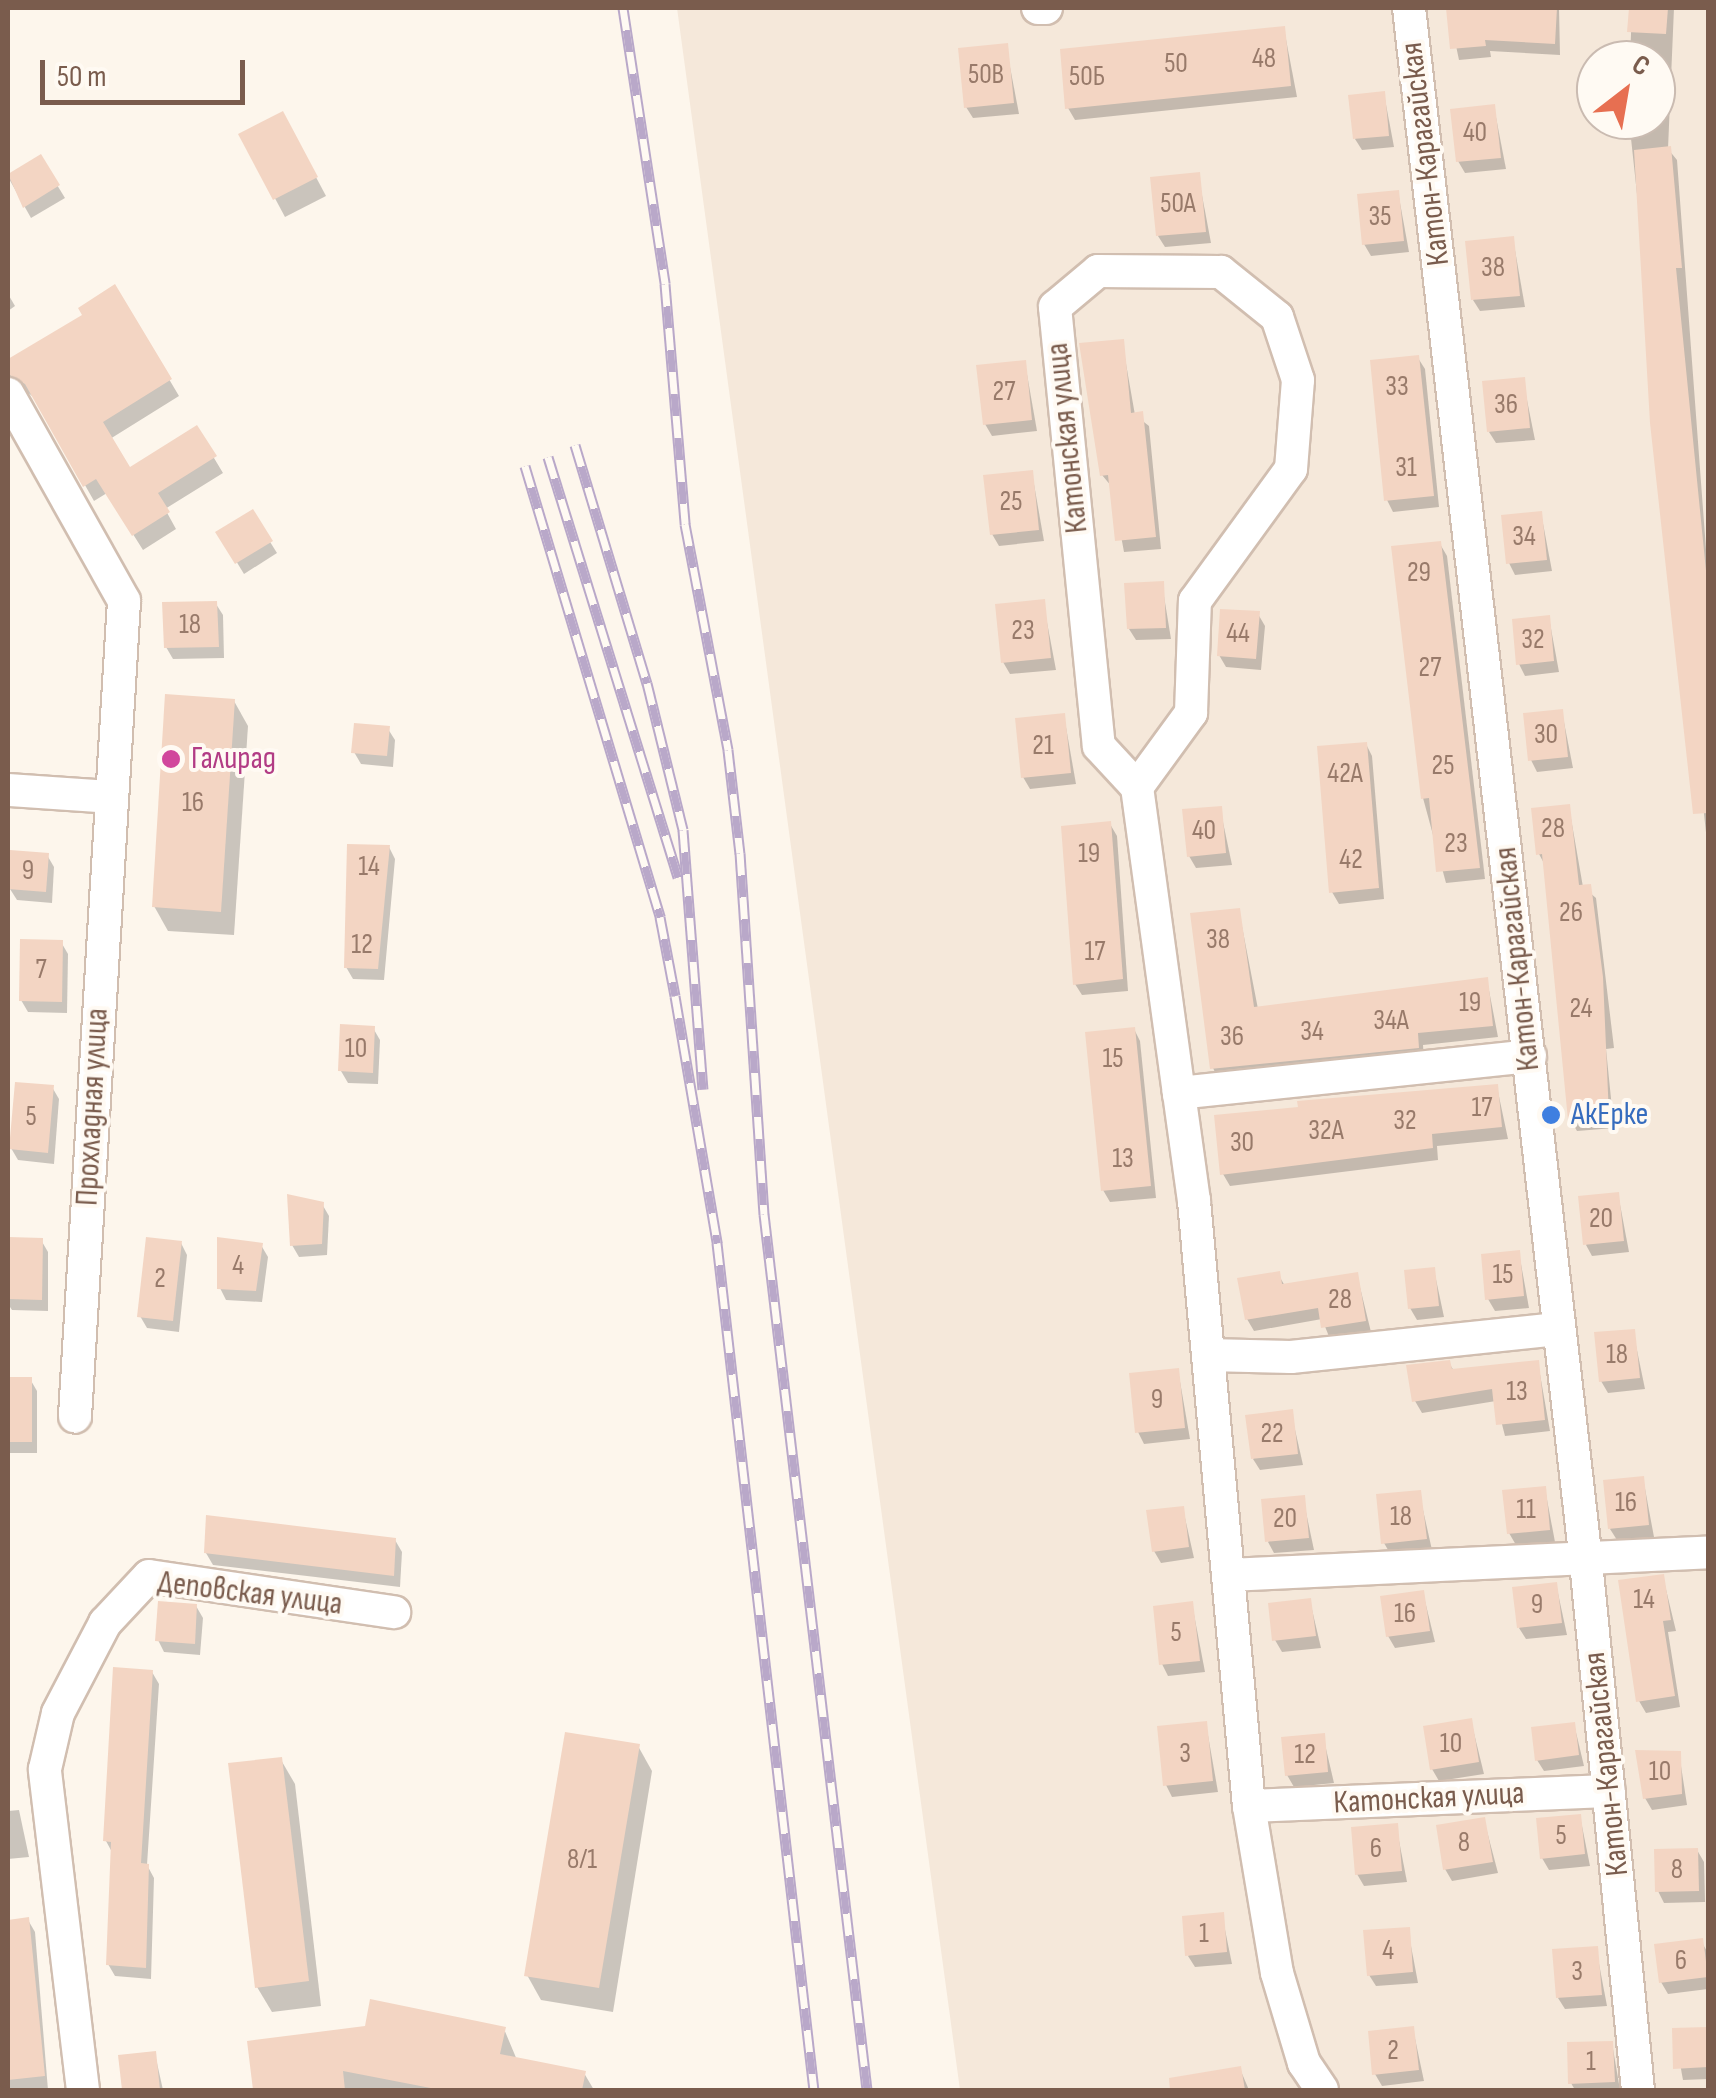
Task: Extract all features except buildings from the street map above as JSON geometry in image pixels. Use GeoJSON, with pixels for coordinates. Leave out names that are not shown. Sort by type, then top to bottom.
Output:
{"type":"FeatureCollection","features":[{"type":"Feature","properties":{"kind":"street"},"geometry":{"type":"LineString","coordinates":[[1038,8],[1046,8]]}},
{"type":"Feature","properties":{"kind":"street","name":"Катон-Карагайская"},"geometry":{"type":"LineString","coordinates":[[1409,8],[1586,1562],[1638,2090]]}},
{"type":"Feature","properties":{"kind":"street","name":"Катонская улица"},"geometry":{"type":"LineString","coordinates":[[1098,270],[1221,272],[1277,317],[1298,380],[1291,469],[1195,601],[1191,713],[1137,787],[1099,746],[1054,307],[1098,270]]}},
{"type":"Feature","properties":{"kind":"street","name":"Прохладная улица"},"geometry":{"type":"LineString","coordinates":[[8,394],[124,601],[75,1417]]}},
{"type":"Feature","properties":{"kind":"street"},"geometry":{"type":"LineString","coordinates":[[1137,787],[1179,1093],[1208,1355],[1249,1806],[1277,1973],[1304,2063],[1322,2090]]}},
{"type":"Feature","properties":{"kind":"street"},"geometry":{"type":"LineString","coordinates":[[8,790],[112,796]]}},
{"type":"Feature","properties":{"kind":"street"},"geometry":{"type":"LineString","coordinates":[[1179,1093],[1530,1056]]}},
{"type":"Feature","properties":{"kind":"street"},"geometry":{"type":"LineString","coordinates":[[1208,1355],[1291,1356],[1558,1329]]}},
{"type":"Feature","properties":{"kind":"street"},"geometry":{"type":"LineString","coordinates":[[1229,1575],[1586,1562],[1708,1552]]}},
{"type":"Feature","properties":{"kind":"street","name":"Деповская улица"},"geometry":{"type":"LineString","coordinates":[[83,2090],[45,1769],[58,1713],[105,1623],[149,1576],[394,1612]]}},
{"type":"Feature","properties":{"kind":"street","name":"Катонская улица"},"geometry":{"type":"LineString","coordinates":[[1249,1806],[1609,1791]]}},
{"type":"Feature","properties":{"kind":"shaded area"},"geometry":{"type":"Polygon","coordinates":[[[677,8],[1708,8],[1708,2090],[960,2090],[677,8]]]}},
{"type":"Feature","properties":{"kind":"railway"},"geometry":{"type":"LineString","coordinates":[[623,8],[665,284],[685,524],[728,750],[740,853],[764,1214],[867,2090]]}},
{"type":"Feature","properties":{"kind":"railway"},"geometry":{"type":"LineString","coordinates":[[575,445],[647,683],[683,830],[703,1089]]}},
{"type":"Feature","properties":{"kind":"railway"},"geometry":{"type":"LineString","coordinates":[[548,457],[678,877]]}},
{"type":"Feature","properties":{"kind":"railway"},"geometry":{"type":"LineString","coordinates":[[525,466],[660,917],[675,996],[717,1243],[814,2090]]}},
{"type":"Feature","properties":{"kind":"place","name":"Галирад"},"geometry":{"type":"Point","coordinates":[171,759]}},
{"type":"Feature","properties":{"kind":"place","name":"АкЕрке"},"geometry":{"type":"Point","coordinates":[1551,1115]}}]}
